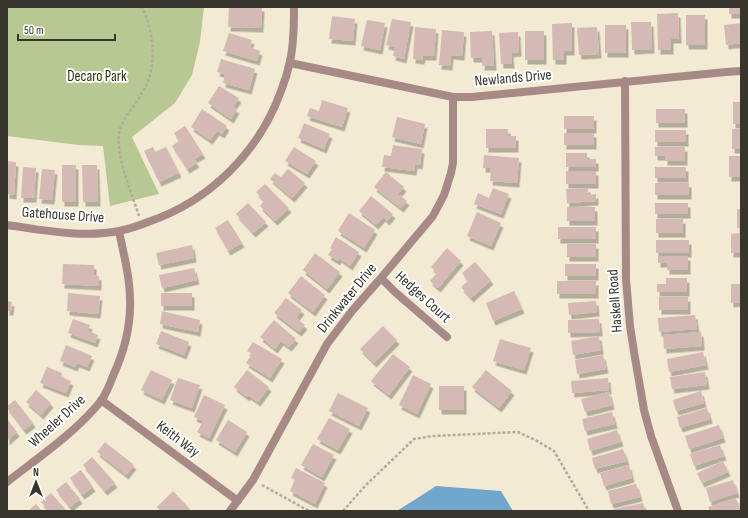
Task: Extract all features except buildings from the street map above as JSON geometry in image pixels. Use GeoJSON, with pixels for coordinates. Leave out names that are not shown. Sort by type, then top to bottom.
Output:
{"type":"FeatureCollection","features":[{"type":"Feature","properties":{"kind":"street","name":"Gatehouse Drive"},"geometry":{"type":"LineString","coordinates":[[7,225],[66,232],[100,233],[119,231],[160,218],[196,200],[213,187],[242,160],[270,118],[278,101],[290,62],[293,45],[294,7]]}},
{"type":"Feature","properties":{"kind":"street","name":"Newlands Drive"},"geometry":{"type":"LineString","coordinates":[[290,62],[453,97],[472,97],[741,71]]}},
{"type":"Feature","properties":{"kind":"street","name":"Haskell Road"},"geometry":{"type":"LineString","coordinates":[[625,82],[626,279],[631,333],[646,417],[651,436],[678,511]]}},
{"type":"Feature","properties":{"kind":"street","name":"Drinkwater Drive"},"geometry":{"type":"LineString","coordinates":[[230,511],[253,480],[327,344],[352,311],[433,216],[444,194],[453,163],[453,97]]}},
{"type":"Feature","properties":{"kind":"street","name":"Wheeler Drive"},"geometry":{"type":"LineString","coordinates":[[7,482],[71,432],[101,400],[110,385],[119,363],[125,342],[130,305],[127,270],[119,231]]}},
{"type":"Feature","properties":{"kind":"street","name":"Hedges Court"},"geometry":{"type":"LineString","coordinates":[[381,278],[447,337]]}},
{"type":"Feature","properties":{"kind":"street","name":"Keith Way"},"geometry":{"type":"LineString","coordinates":[[101,400],[238,501]]}},
{"type":"Feature","properties":{"kind":"path"},"geometry":{"type":"LineString","coordinates":[[142,7],[147,16],[152,39],[153,56],[151,70],[147,84],[123,122],[119,134],[119,148],[124,173],[142,224]]}},
{"type":"Feature","properties":{"kind":"path"},"geometry":{"type":"LineString","coordinates":[[343,511],[366,485],[414,439],[433,436],[518,432],[554,451],[589,511]]}},
{"type":"Feature","properties":{"kind":"path"},"geometry":{"type":"LineString","coordinates":[[262,485],[309,511]]}},
{"type":"Feature","properties":{"kind":"green space","name":"Decaro Park"},"geometry":{"type":"Polygon","coordinates":[[[7,7],[204,7],[200,42],[192,75],[175,103],[132,137],[159,194],[110,206],[103,146],[78,145],[7,136],[7,7]]]}},
{"type":"Feature","properties":{"kind":"water"},"geometry":{"type":"Polygon","coordinates":[[[436,486],[501,491],[513,511],[397,511],[436,486]]]}}]}
